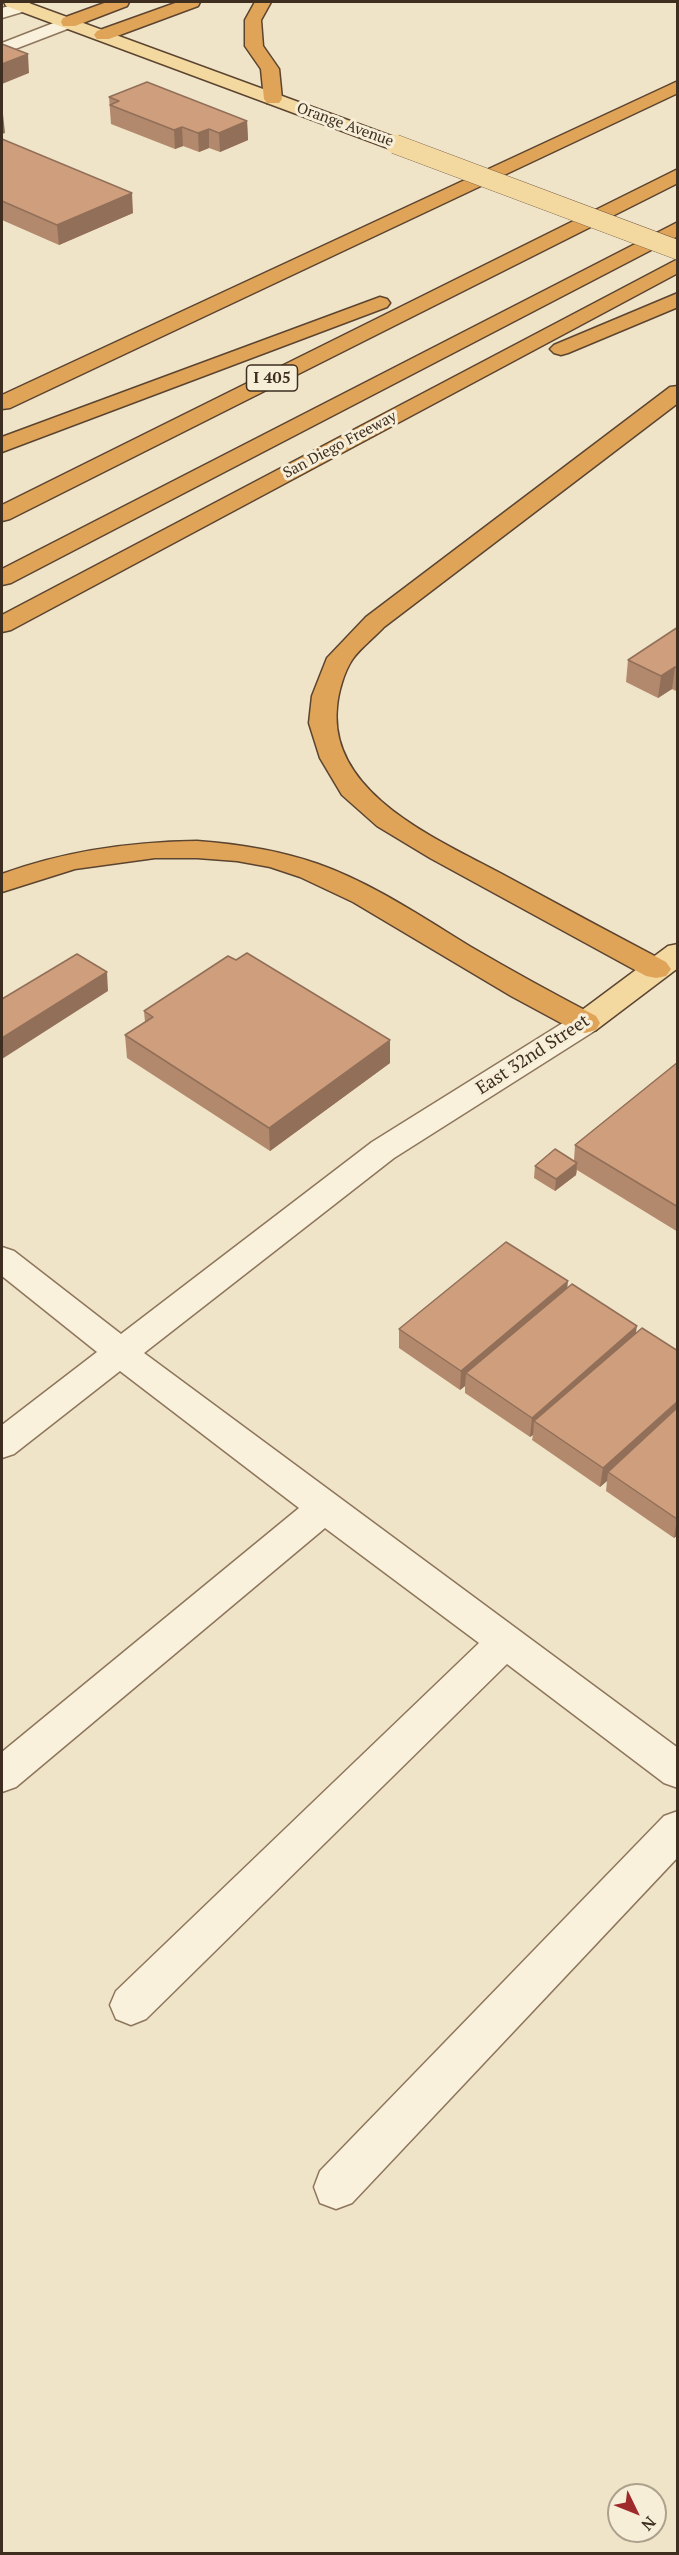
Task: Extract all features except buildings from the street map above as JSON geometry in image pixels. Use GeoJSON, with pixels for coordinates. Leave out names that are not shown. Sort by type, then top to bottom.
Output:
{"type":"FeatureCollection","features":[{"type":"Feature","properties":{"kind":"highway"},"geometry":{"type":"LineString","coordinates":[[69,22],[121,2]]}},
{"type":"Feature","properties":{"kind":"highway"},"geometry":{"type":"LineString","coordinates":[[103,35],[192,2]]}},
{"type":"Feature","properties":{"kind":"highway"},"geometry":{"type":"LineString","coordinates":[[263,2],[253,20],[254,46],[270,69],[273,99]]}},
{"type":"Feature","properties":{"kind":"highway"},"geometry":{"type":"LineString","coordinates":[[2,403],[678,86]]}},
{"type":"Feature","properties":{"kind":"highway","name":"I 405"},"geometry":{"type":"LineString","coordinates":[[2,514],[678,175]]}},
{"type":"Feature","properties":{"kind":"highway"},"geometry":{"type":"LineString","coordinates":[[510,292],[672,219]]}},
{"type":"Feature","properties":{"kind":"highway"},"geometry":{"type":"LineString","coordinates":[[2,578],[672,219]]}},
{"type":"Feature","properties":{"kind":"highway"},"geometry":{"type":"LineString","coordinates":[[2,445],[542,243]]}},
{"type":"Feature","properties":{"kind":"highway","name":"San Diego Freeway"},"geometry":{"type":"LineString","coordinates":[[2,625],[678,265]]}},
{"type":"Feature","properties":{"kind":"highway"},"geometry":{"type":"LineString","coordinates":[[331,450],[678,298]]}},
{"type":"Feature","properties":{"kind":"highway"},"geometry":{"type":"LineString","coordinates":[[667,961],[440,852],[387,820],[351,789],[333,758],[322,723],[325,696],[340,658],[375,622],[678,392]]}},
{"type":"Feature","properties":{"kind":"highway"},"geometry":{"type":"LineString","coordinates":[[2,883],[84,857],[147,851],[198,850],[250,854],[308,870],[397,913],[513,984],[585,1023]]}},
{"type":"Feature","properties":{"kind":"main road","name":"Orange Avenue"},"geometry":{"type":"LineString","coordinates":[[17,4],[678,250]]}},
{"type":"Feature","properties":{"kind":"main road","name":"East 32nd Street"},"geometry":{"type":"LineString","coordinates":[[585,1023],[667,961]]}},
{"type":"Feature","properties":{"kind":"street"},"geometry":{"type":"LineString","coordinates":[[2,13],[17,4]]}},
{"type":"Feature","properties":{"kind":"street"},"geometry":{"type":"LineString","coordinates":[[2,48],[69,22]]}},
{"type":"Feature","properties":{"kind":"street","name":"East 32nd Street"},"geometry":{"type":"LineString","coordinates":[[2,1444],[383,1150],[585,1023]]}},
{"type":"Feature","properties":{"kind":"street"},"geometry":{"type":"LineString","coordinates":[[2,1259],[119,1353],[678,1771]]}},
{"type":"Feature","properties":{"kind":"street"},"geometry":{"type":"LineString","coordinates":[[2,1775],[325,1507]]}},
{"type":"Feature","properties":{"kind":"street"},"geometry":{"type":"LineString","coordinates":[[130,2005],[505,1642]]}},
{"type":"Feature","properties":{"kind":"street"},"geometry":{"type":"LineString","coordinates":[[336,2187],[678,1829]]}}]}
